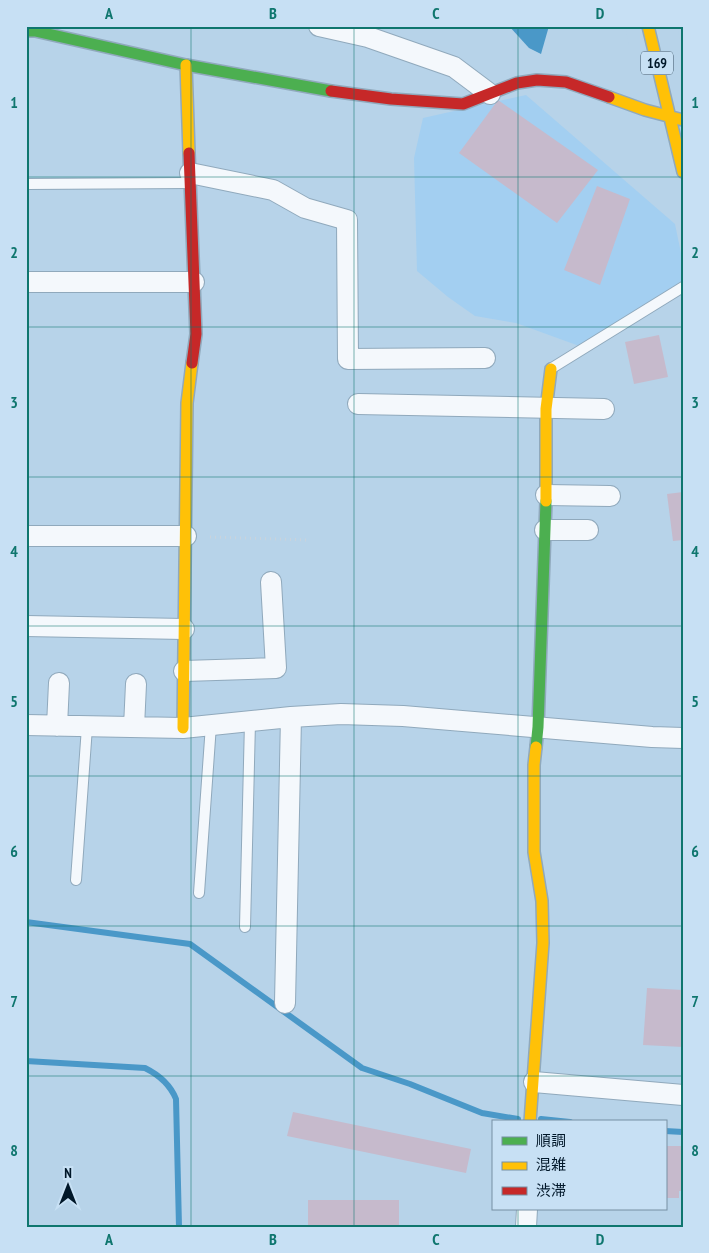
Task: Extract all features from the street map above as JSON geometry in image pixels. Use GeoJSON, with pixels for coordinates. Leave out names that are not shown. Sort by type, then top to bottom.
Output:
{"type":"FeatureCollection","features":[{"type":"Feature","properties":{"kind":"main road","name":"169"},"geometry":{"type":"LineString","coordinates":[[648,26],[683,172]]}},
{"type":"Feature","properties":{"kind":"main road"},"geometry":{"type":"LineString","coordinates":[[26,31],[35,31],[186,65],[307,88],[391,99],[463,104],[517,83],[537,80],[566,82],[671,118],[683,120]]}},
{"type":"Feature","properties":{"kind":"main road"},"geometry":{"type":"LineString","coordinates":[[183,728],[187,403],[196,334],[186,65]]}},
{"type":"Feature","properties":{"kind":"main road"},"geometry":{"type":"LineString","coordinates":[[530,1120],[543,943],[542,901],[534,852],[534,765],[538,727],[545,530],[546,409],[551,369]]}},
{"type":"Feature","properties":{"kind":"street"},"geometry":{"type":"LineString","coordinates":[[319,26],[368,37],[454,67],[490,94]]}},
{"type":"Feature","properties":{"kind":"street"},"geometry":{"type":"LineString","coordinates":[[190,178],[273,190],[306,208],[346,220],[348,359],[485,358]]}},
{"type":"Feature","properties":{"kind":"street"},"geometry":{"type":"LineString","coordinates":[[26,282],[194,282]]}},
{"type":"Feature","properties":{"kind":"street"},"geometry":{"type":"LineString","coordinates":[[358,404],[604,409]]}},
{"type":"Feature","properties":{"kind":"street"},"geometry":{"type":"LineString","coordinates":[[546,495],[610,496]]}},
{"type":"Feature","properties":{"kind":"street"},"geometry":{"type":"LineString","coordinates":[[545,530],[588,530]]}},
{"type":"Feature","properties":{"kind":"street"},"geometry":{"type":"LineString","coordinates":[[26,536],[186,536]]}},
{"type":"Feature","properties":{"kind":"street"},"geometry":{"type":"LineString","coordinates":[[184,671],[276,668],[272,582]]}},
{"type":"Feature","properties":{"kind":"street"},"geometry":{"type":"LineString","coordinates":[[26,626],[184,629]]}},
{"type":"Feature","properties":{"kind":"street"},"geometry":{"type":"LineString","coordinates":[[57,726],[59,683]]}},
{"type":"Feature","properties":{"kind":"street"},"geometry":{"type":"LineString","coordinates":[[134,727],[136,684]]}},
{"type":"Feature","properties":{"kind":"street"},"geometry":{"type":"LineString","coordinates":[[26,725],[183,728],[340,714],[403,716],[683,738]]}},
{"type":"Feature","properties":{"kind":"street"},"geometry":{"type":"LineString","coordinates":[[285,1003],[291,717]]}},
{"type":"Feature","properties":{"kind":"street"},"geometry":{"type":"LineString","coordinates":[[534,1082],[683,1095]]}},
{"type":"Feature","properties":{"kind":"street"},"geometry":{"type":"LineString","coordinates":[[526,1210],[526,1227]]}},
{"type":"Feature","properties":{"kind":"lane"},"geometry":{"type":"LineString","coordinates":[[26,184],[190,178]]}},
{"type":"Feature","properties":{"kind":"lane"},"geometry":{"type":"LineString","coordinates":[[551,369],[683,287]]}},
{"type":"Feature","properties":{"kind":"lane"},"geometry":{"type":"LineString","coordinates":[[245,927],[250,722]]}},
{"type":"Feature","properties":{"kind":"lane"},"geometry":{"type":"LineString","coordinates":[[199,893],[211,725]]}},
{"type":"Feature","properties":{"kind":"lane"},"geometry":{"type":"LineString","coordinates":[[76,880],[87,727]]}},
{"type":"Feature","properties":{"kind":"path"},"geometry":{"type":"LineString","coordinates":[[186,536],[309,540]]}},
{"type":"Feature","properties":{"kind":"shaded area"},"geometry":{"type":"Polygon","coordinates":[[[509,26],[549,26],[541,54],[529,48],[509,26]]]}},
{"type":"Feature","properties":{"kind":"shaded area"},"geometry":{"type":"Polygon","coordinates":[[[526,95],[675,224],[683,263],[683,285],[582,347],[516,323],[475,316],[448,297],[417,271],[414,158],[423,118],[526,95]]]}},
{"type":"Feature","properties":{"kind":"pier"},"geometry":{"type":"Polygon","coordinates":[[[625,26],[677,26],[683,53],[683,90],[629,45],[625,26]]]}},
{"type":"Feature","properties":{"kind":"building"},"geometry":{"type":"Polygon","coordinates":[[[498,100],[598,170],[557,223],[459,153],[498,100]]]}},
{"type":"Feature","properties":{"kind":"building"},"geometry":{"type":"Polygon","coordinates":[[[597,186],[630,199],[600,285],[564,270],[597,186]]]}},
{"type":"Feature","properties":{"kind":"building"},"geometry":{"type":"Polygon","coordinates":[[[659,335],[668,377],[634,384],[625,342],[659,335]]]}},
{"type":"Feature","properties":{"kind":"building"},"geometry":{"type":"Polygon","coordinates":[[[683,492],[683,540],[673,541],[667,494],[683,492]]]}},
{"type":"Feature","properties":{"kind":"building"},"geometry":{"type":"Polygon","coordinates":[[[647,988],[683,990],[683,1047],[643,1045],[647,988]]]}},
{"type":"Feature","properties":{"kind":"building"},"geometry":{"type":"Polygon","coordinates":[[[293,1112],[471,1149],[466,1173],[287,1136],[293,1112]]]}},
{"type":"Feature","properties":{"kind":"building"},"geometry":{"type":"Polygon","coordinates":[[[666,1146],[683,1146],[683,1191],[679,1191],[679,1198],[666,1198],[666,1146]]]}},
{"type":"Feature","properties":{"kind":"building"},"geometry":{"type":"Polygon","coordinates":[[[308,1200],[399,1200],[399,1227],[308,1227],[308,1200]]]}},
{"type":"Feature","properties":{"kind":"waterway"},"geometry":{"type":"LineString","coordinates":[[26,922],[190,944],[362,1068],[410,1084],[482,1113],[518,1119]]}},
{"type":"Feature","properties":{"kind":"waterway"},"geometry":{"type":"LineString","coordinates":[[26,1061],[145,1068],[167,1084],[176,1099],[179,1227]]}},
{"type":"Feature","properties":{"kind":"waterway"},"geometry":{"type":"LineString","coordinates":[[541,1119],[551,1120]]}},
{"type":"Feature","properties":{"kind":"waterway"},"geometry":{"type":"LineString","coordinates":[[666,1131],[683,1132]]}},
{"type":"Feature","properties":{"kind":"traffic: fast"},"geometry":{"type":"LineString","coordinates":[[26,31],[35,31],[186,65],[331,91]]}},
{"type":"Feature","properties":{"kind":"traffic: fast"},"geometry":{"type":"LineString","coordinates":[[536,747],[546,501]]}},
{"type":"Feature","properties":{"kind":"traffic: slow"},"geometry":{"type":"LineString","coordinates":[[648,26],[683,172]]}},
{"type":"Feature","properties":{"kind":"traffic: slow"},"geometry":{"type":"LineString","coordinates":[[186,65],[189,153]]}},
{"type":"Feature","properties":{"kind":"traffic: slow"},"geometry":{"type":"LineString","coordinates":[[609,97],[645,110],[683,120]]}},
{"type":"Feature","properties":{"kind":"traffic: slow"},"geometry":{"type":"LineString","coordinates":[[183,728],[187,403],[192,363]]}},
{"type":"Feature","properties":{"kind":"traffic: slow"},"geometry":{"type":"LineString","coordinates":[[546,501],[546,409],[551,369]]}},
{"type":"Feature","properties":{"kind":"traffic: slow"},"geometry":{"type":"LineString","coordinates":[[530,1120],[543,943],[542,901],[534,852],[534,765],[536,747]]}},
{"type":"Feature","properties":{"kind":"traffic: jam"},"geometry":{"type":"LineString","coordinates":[[331,91],[391,99],[463,104],[517,83],[537,80],[566,82],[609,97]]}},
{"type":"Feature","properties":{"kind":"traffic: jam"},"geometry":{"type":"LineString","coordinates":[[189,153],[196,334],[192,363]]}}]}
